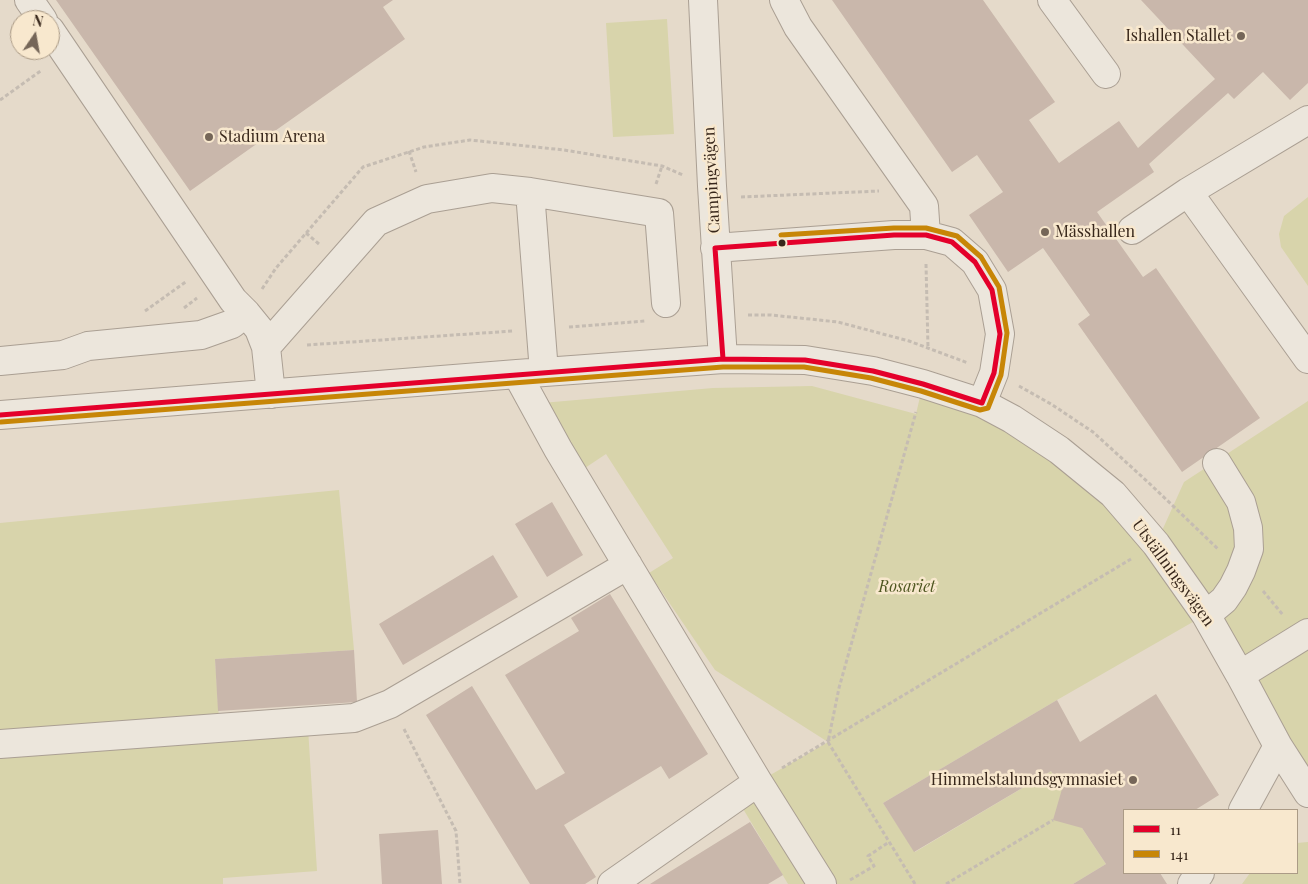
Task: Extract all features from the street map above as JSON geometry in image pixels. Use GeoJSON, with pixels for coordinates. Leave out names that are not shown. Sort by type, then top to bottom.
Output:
{"type":"FeatureCollection","features":[{"type":"Feature","properties":{"kind":"street","name":"Campingvägen"},"geometry":{"type":"LineString","coordinates":[[704,0],[723,359]]}},
{"type":"Feature","properties":{"kind":"street"},"geometry":{"type":"LineString","coordinates":[[784,0],[803,36],[924,206],[926,235]]}},
{"type":"Feature","properties":{"kind":"street"},"geometry":{"type":"LineString","coordinates":[[1052,0],[1106,74]]}},
{"type":"Feature","properties":{"kind":"street"},"geometry":{"type":"LineString","coordinates":[[60,45],[233,300],[259,329],[266,348],[271,394]]}},
{"type":"Feature","properties":{"kind":"street"},"geometry":{"type":"LineString","coordinates":[[1132,230],[1188,192],[1308,120]]}},
{"type":"Feature","properties":{"kind":"street"},"geometry":{"type":"LineString","coordinates":[[266,348],[376,222],[427,199],[492,188],[530,192],[658,213],[666,303]]}},
{"type":"Feature","properties":{"kind":"street"},"geometry":{"type":"LineString","coordinates":[[530,192],[544,372]]}},
{"type":"Feature","properties":{"kind":"street"},"geometry":{"type":"LineString","coordinates":[[1188,192],[1308,359]]}},
{"type":"Feature","properties":{"kind":"street"},"geometry":{"type":"LineString","coordinates":[[716,248],[819,240],[926,235],[952,242],[975,262],[992,290],[1000,334],[994,373],[982,403]]}},
{"type":"Feature","properties":{"kind":"street"},"geometry":{"type":"LineString","coordinates":[[0,361],[63,355],[88,346],[201,335],[232,324],[246,313]]}},
{"type":"Feature","properties":{"kind":"street","name":"Utställningsvägen"},"geometry":{"type":"LineString","coordinates":[[0,415],[723,359],[804,360],[873,371],[923,384],[982,403],[1012,419],[1087,472],[1112,494],[1156,544],[1206,615],[1278,746],[1308,793]]}},
{"type":"Feature","properties":{"kind":"street"},"geometry":{"type":"LineString","coordinates":[[517,374],[558,450],[758,782],[822,884]]}},
{"type":"Feature","properties":{"kind":"street"},"geometry":{"type":"LineString","coordinates":[[1206,615],[1224,600],[1233,588],[1249,549],[1248,528],[1241,502],[1217,463]]}},
{"type":"Feature","properties":{"kind":"street"},"geometry":{"type":"LineString","coordinates":[[0,744],[354,718],[390,704],[628,565]]}},
{"type":"Feature","properties":{"kind":"street"},"geometry":{"type":"LineString","coordinates":[[1240,675],[1308,633]]}},
{"type":"Feature","properties":{"kind":"street"},"geometry":{"type":"LineString","coordinates":[[1244,809],[1278,746]]}},
{"type":"Feature","properties":{"kind":"street"},"geometry":{"type":"LineString","coordinates":[[612,884],[758,782]]}},
{"type":"Feature","properties":{"kind":"path"},"geometry":{"type":"LineString","coordinates":[[0,100],[43,69],[39,63]]}},
{"type":"Feature","properties":{"kind":"path"},"geometry":{"type":"LineString","coordinates":[[926,235],[928,348]]}},
{"type":"Feature","properties":{"kind":"path"},"geometry":{"type":"LineString","coordinates":[[140,314],[192,278]]}},
{"type":"Feature","properties":{"kind":"path"},"geometry":{"type":"LineString","coordinates":[[915,884],[828,742],[840,688],[923,384]]}},
{"type":"Feature","properties":{"kind":"path"},"geometry":{"type":"LineString","coordinates":[[758,782],[828,742],[1156,544]]}},
{"type":"Feature","properties":{"kind":"path"},"geometry":{"type":"LineString","coordinates":[[390,704],[456,831],[460,884]]}},
{"type":"Feature","properties":{"kind":"path"},"geometry":{"type":"LineString","coordinates":[[946,884],[1053,820]]}},
{"type":"Feature","properties":{"kind":"path"},"geometry":{"type":"LineString","coordinates":[[843,884],[874,866],[868,856],[889,842]]}},
{"type":"Feature","properties":{"kind":"green space"},"geometry":{"type":"Polygon","coordinates":[[[667,19],[674,134],[613,137],[606,23],[667,19]]]}},
{"type":"Feature","properties":{"kind":"green space"},"geometry":{"type":"Polygon","coordinates":[[[1308,197],[1308,286],[1281,247],[1279,234],[1284,216],[1308,197]]]}},
{"type":"Feature","properties":{"kind":"green space","name":"Rosariet"},"geometry":{"type":"Polygon","coordinates":[[[923,384],[982,403],[1156,544],[1184,482],[1308,401],[1308,802],[1205,615],[883,803],[915,852],[1051,771],[1082,828],[1106,864],[1073,884],[788,884],[736,797],[758,782],[828,742],[715,670],[649,573],[673,558],[606,454],[582,470],[542,403],[713,388],[812,386],[916,414],[923,384]]]}},
{"type":"Feature","properties":{"kind":"green space"},"geometry":{"type":"Polygon","coordinates":[[[339,490],[354,650],[215,659],[220,733],[308,728],[317,871],[223,878],[223,884],[0,884],[0,523],[339,490]]]}},
{"type":"Feature","properties":{"kind":"green space"},"geometry":{"type":"Polygon","coordinates":[[[1308,842],[1308,884],[1242,884],[1249,874],[1298,874],[1298,843],[1308,842]]]}},
{"type":"Feature","properties":{"kind":"building","name":"Stadium Arena"},"geometry":{"type":"Polygon","coordinates":[[[56,0],[393,0],[383,7],[405,39],[190,191],[56,0]]]}},
{"type":"Feature","properties":{"kind":"building","name":"Mässhallen"},"geometry":{"type":"Polygon","coordinates":[[[832,0],[983,0],[1055,102],[1029,120],[1059,163],[1119,121],[1138,148],[1215,79],[1141,0],[1308,0],[1308,83],[1290,100],[1263,72],[1234,99],[1228,93],[1149,164],[1154,172],[1097,212],[1143,277],[1156,268],[1260,418],[1182,472],[1078,324],[1090,315],[1043,248],[1008,272],[969,215],[1003,192],[977,155],[952,172],[832,0]]]}},
{"type":"Feature","properties":{"kind":"building"},"geometry":{"type":"Polygon","coordinates":[[[552,502],[583,555],[547,577],[515,524],[552,502]]]}},
{"type":"Feature","properties":{"kind":"building"},"geometry":{"type":"Polygon","coordinates":[[[493,555],[518,597],[403,665],[379,624],[493,555]]]}},
{"type":"Feature","properties":{"kind":"building"},"geometry":{"type":"Polygon","coordinates":[[[610,594],[708,754],[669,779],[661,766],[564,825],[596,877],[585,884],[530,884],[426,715],[472,686],[536,790],[565,773],[505,675],[579,631],[571,618],[610,594]]]}},
{"type":"Feature","properties":{"kind":"building"},"geometry":{"type":"Polygon","coordinates":[[[354,650],[357,702],[218,711],[215,659],[354,650]]]}},
{"type":"Feature","properties":{"kind":"building","name":"Himmelstalundsgymnasiet"},"geometry":{"type":"Polygon","coordinates":[[[1156,694],[1219,795],[1197,809],[1123,809],[1123,874],[1161,874],[1167,884],[1073,884],[1106,864],[1082,828],[1053,820],[1062,789],[1051,771],[914,852],[883,803],[1057,700],[1080,742],[1156,694]]]}},
{"type":"Feature","properties":{"kind":"building"},"geometry":{"type":"Polygon","coordinates":[[[750,822],[783,875],[768,884],[650,884],[750,822]]]}},
{"type":"Feature","properties":{"kind":"building"},"geometry":{"type":"Polygon","coordinates":[[[438,830],[442,884],[382,884],[379,834],[438,830]]]}},
{"type":"Feature","properties":{"kind":"transit line","name":"141"},"geometry":{"type":"LineString","coordinates":[[1,422],[723,367],[804,367],[871,378],[921,391],[980,410],[988,408],[1001,375],[1007,333],[999,287],[981,257],[957,236],[926,228],[894,228],[781,235]]}},
{"type":"Feature","properties":{"kind":"transit line","name":"11"},"geometry":{"type":"LineString","coordinates":[[894,235],[926,235],[952,242],[975,262],[992,290],[1000,334],[994,373],[982,403],[923,384],[873,371],[805,360],[723,359],[715,248],[894,235]]}},
{"type":"Feature","properties":{"kind":"transit line","name":"11"},"geometry":{"type":"LineString","coordinates":[[0,415],[723,359]]}},
{"type":"Feature","properties":{"kind":"place","name":"Ishallen Stallet"},"geometry":{"type":"Point","coordinates":[1241,36]}},
{"type":"Feature","properties":{"kind":"place","name":"Stadium Arena"},"geometry":{"type":"Point","coordinates":[209,137]}},
{"type":"Feature","properties":{"kind":"place","name":"Mässhallen"},"geometry":{"type":"Point","coordinates":[1045,232]}},
{"type":"Feature","properties":{"kind":"place","name":"Himmelstalundsgymnasiet"},"geometry":{"type":"Point","coordinates":[1133,780]}}]}
